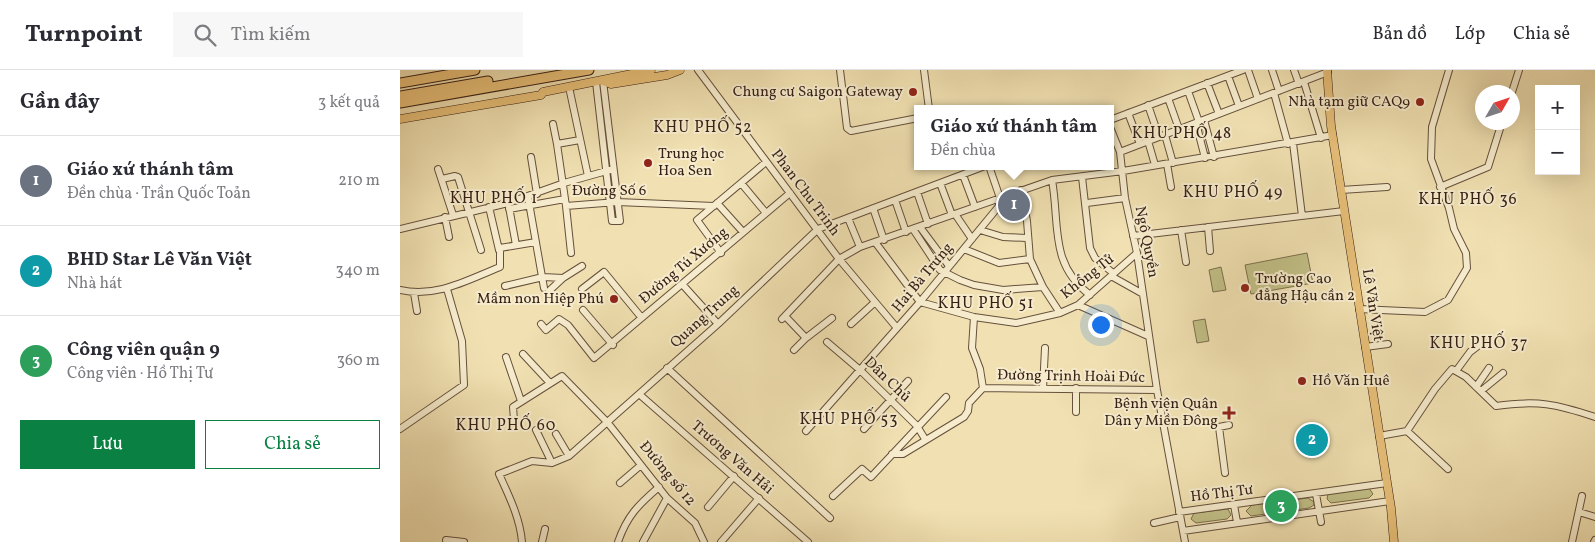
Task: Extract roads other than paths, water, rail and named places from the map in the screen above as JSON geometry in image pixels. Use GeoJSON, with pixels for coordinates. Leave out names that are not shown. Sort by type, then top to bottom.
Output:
{"type":"FeatureCollection","features":[{"type":"Feature","properties":{"kind":"highway"},"geometry":{"type":"LineString","coordinates":[[400,77],[446,70]]}},
{"type":"Feature","properties":{"kind":"highway"},"geometry":{"type":"LineString","coordinates":[[400,83],[474,70]]}},
{"type":"Feature","properties":{"kind":"highway"},"geometry":{"type":"LineString","coordinates":[[400,96],[555,70]]}},
{"type":"Feature","properties":{"kind":"highway"},"geometry":{"type":"LineString","coordinates":[[400,103],[589,70]]}},
{"type":"Feature","properties":{"kind":"main road"},"geometry":{"type":"LineString","coordinates":[[400,119],[541,95],[543,92],[600,82],[611,77],[651,70]]}},
{"type":"Feature","properties":{"kind":"main road"},"geometry":{"type":"LineString","coordinates":[[600,82],[611,84],[667,75],[675,70]]}},
{"type":"Feature","properties":{"kind":"main road","name":"Lê Văn Việt"},"geometry":{"type":"LineString","coordinates":[[1328,71],[1333,135],[1390,502],[1394,542]]}},
{"type":"Feature","properties":{"kind":"main road"},"geometry":{"type":"LineString","coordinates":[[400,115],[539,90],[543,92]]}},
{"type":"Feature","properties":{"kind":"street","name":"Phan Chu Trinh"},"geometry":{"type":"LineString","coordinates":[[698,70],[818,229],[838,259],[897,328]]}},
{"type":"Feature","properties":{"kind":"street"},"geometry":{"type":"LineString","coordinates":[[840,70],[845,118],[847,128],[851,131],[914,119]]}},
{"type":"Feature","properties":{"kind":"street"},"geometry":{"type":"LineString","coordinates":[[924,70],[928,105]]}},
{"type":"Feature","properties":{"kind":"street"},"geometry":{"type":"LineString","coordinates":[[1114,118],[1243,70]]}},
{"type":"Feature","properties":{"kind":"street"},"geometry":{"type":"LineString","coordinates":[[1248,70],[1258,99]]}},
{"type":"Feature","properties":{"kind":"street"},"geometry":{"type":"LineString","coordinates":[[1272,70],[1290,143],[1302,216]]}},
{"type":"Feature","properties":{"kind":"street"},"geometry":{"type":"LineString","coordinates":[[1294,70],[1302,83],[1321,138]]}},
{"type":"Feature","properties":{"kind":"street"},"geometry":{"type":"LineString","coordinates":[[1359,309],[1425,312],[1444,304],[1453,294],[1467,268],[1468,260],[1454,229],[1431,159],[1432,127],[1449,70]]}},
{"type":"Feature","properties":{"kind":"street"},"geometry":{"type":"LineString","coordinates":[[1515,85],[1520,70]]}},
{"type":"Feature","properties":{"kind":"street"},"geometry":{"type":"LineString","coordinates":[[1120,152],[1302,83],[1328,71]]}},
{"type":"Feature","properties":{"kind":"street"},"geometry":{"type":"LineString","coordinates":[[1228,76],[1239,106]]}},
{"type":"Feature","properties":{"kind":"street"},"geometry":{"type":"LineString","coordinates":[[600,82],[614,169],[614,202]]}},
{"type":"Feature","properties":{"kind":"street"},"geometry":{"type":"LineString","coordinates":[[600,82],[606,171],[614,202]]}},
{"type":"Feature","properties":{"kind":"street"},"geometry":{"type":"LineString","coordinates":[[1207,83],[1220,114]]}},
{"type":"Feature","properties":{"kind":"street"},"geometry":{"type":"LineString","coordinates":[[569,87],[588,176]]}},
{"type":"Feature","properties":{"kind":"street"},"geometry":{"type":"LineString","coordinates":[[1188,91],[1214,157]]}},
{"type":"Feature","properties":{"kind":"street"},"geometry":{"type":"LineString","coordinates":[[1168,98],[1179,129]]}},
{"type":"Feature","properties":{"kind":"street"},"geometry":{"type":"LineString","coordinates":[[1148,105],[1162,136],[1170,163],[1171,188]]}},
{"type":"Feature","properties":{"kind":"street"},"geometry":{"type":"LineString","coordinates":[[1128,113],[1140,144]]}},
{"type":"Feature","properties":{"kind":"street"},"geometry":{"type":"LineString","coordinates":[[1199,121],[1205,158]]}},
{"type":"Feature","properties":{"kind":"street"},"geometry":{"type":"LineString","coordinates":[[553,124],[564,183],[571,253]]}},
{"type":"Feature","properties":{"kind":"street"},"geometry":{"type":"LineString","coordinates":[[1440,186],[1488,167],[1500,130]]}},
{"type":"Feature","properties":{"kind":"street"},"geometry":{"type":"LineString","coordinates":[[806,338],[783,318],[838,259],[860,247],[1052,180],[1214,157],[1333,135]]}},
{"type":"Feature","properties":{"kind":"street","name":"Ngô Quyền"},"geometry":{"type":"LineString","coordinates":[[1114,137],[1120,152],[1125,198],[1138,254],[1148,336],[1184,542]]}},
{"type":"Feature","properties":{"kind":"street"},"geometry":{"type":"LineString","coordinates":[[557,144],[580,140]]}},
{"type":"Feature","properties":{"kind":"street"},"geometry":{"type":"LineString","coordinates":[[1148,141],[1155,165]]}},
{"type":"Feature","properties":{"kind":"street"},"geometry":{"type":"LineString","coordinates":[[531,157],[537,194]]}},
{"type":"Feature","properties":{"kind":"street"},"geometry":{"type":"LineString","coordinates":[[721,253],[697,220],[766,162]]}},
{"type":"Feature","properties":{"kind":"street"},"geometry":{"type":"LineString","coordinates":[[438,168],[453,215]]}},
{"type":"Feature","properties":{"kind":"street"},"geometry":{"type":"LineString","coordinates":[[400,229],[469,211],[509,206],[564,183],[614,169]]}},
{"type":"Feature","properties":{"kind":"street"},"geometry":{"type":"LineString","coordinates":[[818,229],[976,170]]}},
{"type":"Feature","properties":{"kind":"street"},"geometry":{"type":"LineString","coordinates":[[989,170],[1000,198],[999,206],[1014,211],[1026,210]]}},
{"type":"Feature","properties":{"kind":"street"},"geometry":{"type":"LineString","coordinates":[[963,175],[975,207]]}},
{"type":"Feature","properties":{"kind":"street"},"geometry":{"type":"LineString","coordinates":[[442,179],[457,176],[481,250]]}},
{"type":"Feature","properties":{"kind":"street"},"geometry":{"type":"LineString","coordinates":[[1082,177],[1087,203],[1090,248],[1095,258],[1112,275],[1143,294]]}},
{"type":"Feature","properties":{"kind":"street"},"geometry":{"type":"LineString","coordinates":[[1052,180],[1057,214],[1057,241],[1062,261],[1070,277],[1090,295]]}},
{"type":"Feature","properties":{"kind":"street"},"geometry":{"type":"LineString","coordinates":[[741,183],[766,213]]}},
{"type":"Feature","properties":{"kind":"street"},"geometry":{"type":"LineString","coordinates":[[940,183],[954,215],[972,239]]}},
{"type":"Feature","properties":{"kind":"street"},"geometry":{"type":"LineString","coordinates":[[1341,190],[1387,187]]}},
{"type":"Feature","properties":{"kind":"street"},"geometry":{"type":"LineString","coordinates":[[1021,190],[1026,210],[1030,259],[1043,286],[1060,313]]}},
{"type":"Feature","properties":{"kind":"street"},"geometry":{"type":"LineString","coordinates":[[917,192],[928,224]]}},
{"type":"Feature","properties":{"kind":"street","name":"Đường Tú Xương"},"geometry":{"type":"LineString","coordinates":[[541,324],[546,330],[559,319],[568,325],[594,358],[612,345],[641,317],[721,253],[790,193]]}},
{"type":"Feature","properties":{"kind":"street"},"geometry":{"type":"LineString","coordinates":[[528,197],[546,290],[582,266]]}},
{"type":"Feature","properties":{"kind":"street"},"geometry":{"type":"LineString","coordinates":[[1087,203],[1125,198]]}},
{"type":"Feature","properties":{"kind":"street"},"geometry":{"type":"LineString","coordinates":[[895,200],[909,231],[940,270],[947,269]]}},
{"type":"Feature","properties":{"kind":"street","name":"Đường Số 6"},"geometry":{"type":"LineString","coordinates":[[509,206],[530,207],[566,203],[614,202],[715,204]]}},
{"type":"Feature","properties":{"kind":"street"},"geometry":{"type":"LineString","coordinates":[[715,204],[743,232]]}},
{"type":"Feature","properties":{"kind":"street"},"geometry":{"type":"LineString","coordinates":[[509,206],[516,245]]}},
{"type":"Feature","properties":{"kind":"street","name":"Hai Bà Trưng"},"geometry":{"type":"LineString","coordinates":[[806,431],[920,302],[999,206]]}},
{"type":"Feature","properties":{"kind":"street"},"geometry":{"type":"LineString","coordinates":[[400,290],[414,293],[447,289],[457,283],[500,267],[499,250],[490,207]]}},
{"type":"Feature","properties":{"kind":"street"},"geometry":{"type":"LineString","coordinates":[[874,208],[884,240]]}},
{"type":"Feature","properties":{"kind":"street"},"geometry":{"type":"LineString","coordinates":[[1133,236],[1344,211]]}},
{"type":"Feature","properties":{"kind":"street"},"geometry":{"type":"LineString","coordinates":[[445,217],[449,237]]}},
{"type":"Feature","properties":{"kind":"street"},"geometry":{"type":"LineString","coordinates":[[848,218],[860,247]]}},
{"type":"Feature","properties":{"kind":"street"},"geometry":{"type":"LineString","coordinates":[[920,227],[947,269],[974,285],[1016,290],[1043,286]]}},
{"type":"Feature","properties":{"kind":"street"},"geometry":{"type":"LineString","coordinates":[[1208,227],[1210,251]]}},
{"type":"Feature","properties":{"kind":"street","name":"Quang Trung"},"geometry":{"type":"LineString","coordinates":[[552,463],[569,456],[608,423],[718,324],[818,229]]}},
{"type":"Feature","properties":{"kind":"street"},"geometry":{"type":"LineString","coordinates":[[980,230],[1003,237],[1027,238]]}},
{"type":"Feature","properties":{"kind":"street"},"geometry":{"type":"LineString","coordinates":[[1181,230],[1186,262]]}},
{"type":"Feature","properties":{"kind":"street"},"geometry":{"type":"LineString","coordinates":[[499,250],[536,242]]}},
{"type":"Feature","properties":{"kind":"street"},"geometry":{"type":"LineString","coordinates":[[875,242],[920,302]]}},
{"type":"Feature","properties":{"kind":"street"},"geometry":{"type":"LineString","coordinates":[[964,249],[1000,263],[1030,259]]}},
{"type":"Feature","properties":{"kind":"street","name":"Khổng Tử"},"geometry":{"type":"LineString","coordinates":[[920,302],[974,317],[1016,322],[1060,313],[1078,305],[1138,254]]}},
{"type":"Feature","properties":{"kind":"street"},"geometry":{"type":"LineString","coordinates":[[582,289],[604,272],[641,317]]}},
{"type":"Feature","properties":{"kind":"street"},"geometry":{"type":"LineString","coordinates":[[505,286],[543,276],[562,278]]}},
{"type":"Feature","properties":{"kind":"street"},"geometry":{"type":"LineString","coordinates":[[682,284],[718,324]]}},
{"type":"Feature","properties":{"kind":"street"},"geometry":{"type":"LineString","coordinates":[[400,429],[464,385],[462,341],[447,289]]}},
{"type":"Feature","properties":{"kind":"street"},"geometry":{"type":"LineString","coordinates":[[414,293],[418,311]]}},
{"type":"Feature","properties":{"kind":"street"},"geometry":{"type":"LineString","coordinates":[[851,324],[874,303]]}},
{"type":"Feature","properties":{"kind":"street"},"geometry":{"type":"LineString","coordinates":[[1078,305],[1148,336]]}},
{"type":"Feature","properties":{"kind":"street"},"geometry":{"type":"LineString","coordinates":[[583,310],[612,345]]}},
{"type":"Feature","properties":{"kind":"street"},"geometry":{"type":"LineString","coordinates":[[974,317],[972,348],[980,369],[983,388]]}},
{"type":"Feature","properties":{"kind":"street"},"geometry":{"type":"LineString","coordinates":[[794,350],[832,318]]}},
{"type":"Feature","properties":{"kind":"street","name":"Dân Chủ"},"geometry":{"type":"LineString","coordinates":[[827,342],[860,370],[917,426],[925,439]]}},
{"type":"Feature","properties":{"kind":"street"},"geometry":{"type":"LineString","coordinates":[[1456,372],[1470,352],[1483,342]]}},
{"type":"Feature","properties":{"kind":"street"},"geometry":{"type":"LineString","coordinates":[[1365,347],[1388,344]]}},
{"type":"Feature","properties":{"kind":"street"},"geometry":{"type":"LineString","coordinates":[[1043,389],[1045,348]]}},
{"type":"Feature","properties":{"kind":"street"},"geometry":{"type":"LineString","coordinates":[[514,420],[513,407],[550,383],[523,354]]}},
{"type":"Feature","properties":{"kind":"street"},"geometry":{"type":"LineString","coordinates":[[506,357],[521,401]]}},
{"type":"Feature","properties":{"kind":"street"},"geometry":{"type":"LineString","coordinates":[[667,368],[830,518]]}},
{"type":"Feature","properties":{"kind":"street"},"geometry":{"type":"LineString","coordinates":[[1479,389],[1489,368]]}},
{"type":"Feature","properties":{"kind":"street"},"geometry":{"type":"LineString","coordinates":[[1379,436],[1407,431],[1452,369],[1466,377],[1496,406],[1526,401],[1562,406],[1595,418]]}},
{"type":"Feature","properties":{"kind":"street"},"geometry":{"type":"LineString","coordinates":[[1479,389],[1503,373]]}},
{"type":"Feature","properties":{"kind":"street","name":"Đường số 12"},"geometry":{"type":"LineString","coordinates":[[550,383],[562,376],[608,423],[667,498],[694,523],[704,542]]}},
{"type":"Feature","properties":{"kind":"street"},"geometry":{"type":"LineString","coordinates":[[864,429],[908,381]]}},
{"type":"Feature","properties":{"kind":"street","name":"Đường Trịnh Hoài Đức"},"geometry":{"type":"LineString","coordinates":[[892,454],[903,454],[964,417],[968,411],[969,403],[983,388],[1157,390]]}},
{"type":"Feature","properties":{"kind":"street"},"geometry":{"type":"LineString","coordinates":[[1076,388],[1076,412]]}},
{"type":"Feature","properties":{"kind":"street","name":"Trương Văn Hải"},"geometry":{"type":"LineString","coordinates":[[639,394],[807,542]]}},
{"type":"Feature","properties":{"kind":"street"},"geometry":{"type":"LineString","coordinates":[[833,496],[862,469],[871,477],[946,397]]}},
{"type":"Feature","properties":{"kind":"street"},"geometry":{"type":"LineString","coordinates":[[1225,473],[1219,427],[1229,425]]}},
{"type":"Feature","properties":{"kind":"street"},"geometry":{"type":"LineString","coordinates":[[536,430],[552,463]]}},
{"type":"Feature","properties":{"kind":"street"},"geometry":{"type":"LineString","coordinates":[[1407,431],[1448,469]]}},
{"type":"Feature","properties":{"kind":"street"},"geometry":{"type":"LineString","coordinates":[[556,434],[569,456]]}},
{"type":"Feature","properties":{"kind":"street"},"geometry":{"type":"LineString","coordinates":[[522,542],[512,501],[500,474],[532,461],[552,463]]}},
{"type":"Feature","properties":{"kind":"street"},"geometry":{"type":"LineString","coordinates":[[620,483],[641,465]]}},
{"type":"Feature","properties":{"kind":"street"},"geometry":{"type":"LineString","coordinates":[[708,507],[734,476]]}},
{"type":"Feature","properties":{"kind":"street","name":"Hồ Thị Tư"},"geometry":{"type":"LineString","coordinates":[[1154,523],[1180,514],[1387,484]]}},
{"type":"Feature","properties":{"kind":"street"},"geometry":{"type":"LineString","coordinates":[[618,542],[625,523],[637,506],[659,487]]}},
{"type":"Feature","properties":{"kind":"street"},"geometry":{"type":"LineString","coordinates":[[1316,494],[1320,522]]}},
{"type":"Feature","properties":{"kind":"street"},"geometry":{"type":"LineString","coordinates":[[1572,542],[1582,496]]}},
{"type":"Feature","properties":{"kind":"street"},"geometry":{"type":"LineString","coordinates":[[643,542],[667,498]]}},
{"type":"Feature","properties":{"kind":"street"},"geometry":{"type":"LineString","coordinates":[[721,542],[758,498]]}},
{"type":"Feature","properties":{"kind":"street","name":"Hồ Thị Tư"},"geometry":{"type":"LineString","coordinates":[[1183,531],[1390,502]]}},
{"type":"Feature","properties":{"kind":"street"},"geometry":{"type":"LineString","coordinates":[[1234,505],[1237,522]]}},
{"type":"Feature","properties":{"kind":"street"},"geometry":{"type":"LineString","coordinates":[[1578,512],[1595,518]]}},
{"type":"Feature","properties":{"kind":"street"},"geometry":{"type":"LineString","coordinates":[[542,542],[544,529]]}},
{"type":"Feature","properties":{"kind":"street"},"geometry":{"type":"LineString","coordinates":[[446,540],[464,542]]}},
{"type":"Feature","properties":{"kind":"place","name":"Chung cư Saigon Gateway"},"geometry":{"type":"Point","coordinates":[913,92]}},
{"type":"Feature","properties":{"kind":"place","name":"Nhà tạm giữ CAQ9"},"geometry":{"type":"Point","coordinates":[1420,102]}},
{"type":"Feature","properties":{"kind":"place","name":"Trung học Hoa Sen"},"geometry":{"type":"Point","coordinates":[648,163]}},
{"type":"Feature","properties":{"kind":"place","name":"Giáo xứ thánh tâm"},"geometry":{"type":"Point","coordinates":[1014,205]}},
{"type":"Feature","properties":{"kind":"place","name":"Trường Cao đẳng Hậu cần 2"},"geometry":{"type":"Point","coordinates":[1245,288]}},
{"type":"Feature","properties":{"kind":"place","name":"Mầm non Hiệp Phú"},"geometry":{"type":"Point","coordinates":[614,299]}},
{"type":"Feature","properties":{"kind":"place","name":"Hồ Văn Huê"},"geometry":{"type":"Point","coordinates":[1302,381]}},
{"type":"Feature","properties":{"kind":"place","name":"Bệnh viện Quân Dân y Miền Đông"},"geometry":{"type":"Point","coordinates":[1229,413]}},
{"type":"Feature","properties":{"kind":"place","name":"BHD Star Lê Văn Việt"},"geometry":{"type":"Point","coordinates":[1312,440]}},
{"type":"Feature","properties":{"kind":"place","name":"Công viên quận 9"},"geometry":{"type":"Point","coordinates":[1281,506]}},
{"type":"Feature","properties":{"kind":"district","name":"KHU PHỐ 52"},"geometry":{"type":"Point","coordinates":[703,128]}},
{"type":"Feature","properties":{"kind":"district","name":"KHU PHỐ 48"},"geometry":{"type":"Point","coordinates":[1182,134]}},
{"type":"Feature","properties":{"kind":"district","name":"KHU PHỐ 49"},"geometry":{"type":"Point","coordinates":[1233,193]}},
{"type":"Feature","properties":{"kind":"district","name":"KHU PHỐ 1"},"geometry":{"type":"Point","coordinates":[494,199]}},
{"type":"Feature","properties":{"kind":"district","name":"KHU PHỐ 36"},"geometry":{"type":"Point","coordinates":[1468,200]}},
{"type":"Feature","properties":{"kind":"district","name":"KHU PHỐ 51"},"geometry":{"type":"Point","coordinates":[986,304]}},
{"type":"Feature","properties":{"kind":"district","name":"KHU PHỐ 37"},"geometry":{"type":"Point","coordinates":[1479,344]}},
{"type":"Feature","properties":{"kind":"district","name":"KHU PHỐ 53"},"geometry":{"type":"Point","coordinates":[849,420]}},
{"type":"Feature","properties":{"kind":"district","name":"KHU PHỐ 60"},"geometry":{"type":"Point","coordinates":[506,426]}}]}
